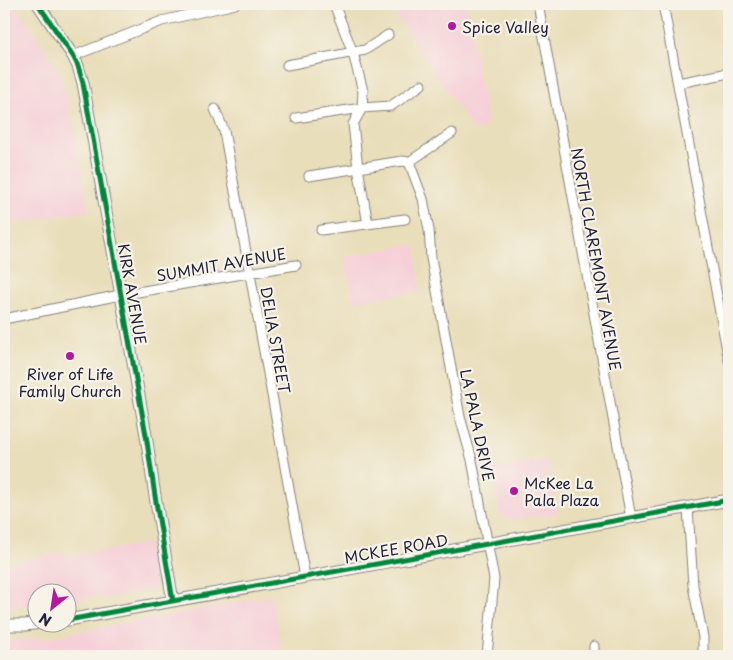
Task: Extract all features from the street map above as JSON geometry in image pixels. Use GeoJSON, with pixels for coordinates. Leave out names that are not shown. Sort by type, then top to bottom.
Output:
{"type":"FeatureCollection","features":[{"type":"Feature","properties":{"kind":"street","name":"KIRK AVENUE"},"geometry":{"type":"LineString","coordinates":[[38,4],[73,56],[83,83],[146,435],[173,601]]}},
{"type":"Feature","properties":{"kind":"street"},"geometry":{"type":"LineString","coordinates":[[73,56],[162,21],[235,4]]}},
{"type":"Feature","properties":{"kind":"street"},"geometry":{"type":"LineString","coordinates":[[334,4],[353,52],[363,91],[362,108],[353,124],[358,168],[368,224]]}},
{"type":"Feature","properties":{"kind":"street","name":"NORTH CLAREMONT AVENUE"},"geometry":{"type":"LineString","coordinates":[[538,4],[631,518]]}},
{"type":"Feature","properties":{"kind":"street"},"geometry":{"type":"LineString","coordinates":[[664,4],[729,361]]}},
{"type":"Feature","properties":{"kind":"street"},"geometry":{"type":"LineString","coordinates":[[287,65],[365,50],[388,35]]}},
{"type":"Feature","properties":{"kind":"street"},"geometry":{"type":"LineString","coordinates":[[678,83],[729,73]]}},
{"type":"Feature","properties":{"kind":"street"},"geometry":{"type":"LineString","coordinates":[[296,118],[362,108],[391,106],[421,85]]}},
{"type":"Feature","properties":{"kind":"street","name":"DELIA STREET"},"geometry":{"type":"LineString","coordinates":[[215,109],[224,132],[305,577]]}},
{"type":"Feature","properties":{"kind":"street"},"geometry":{"type":"LineString","coordinates":[[309,176],[402,160],[409,162],[452,133]]}},
{"type":"Feature","properties":{"kind":"street","name":"LA PALA DRIVE"},"geometry":{"type":"LineString","coordinates":[[409,162],[423,199],[429,230],[431,258],[460,417],[472,460],[494,579],[487,656]]}},
{"type":"Feature","properties":{"kind":"street"},"geometry":{"type":"LineString","coordinates":[[322,230],[405,219]]}},
{"type":"Feature","properties":{"kind":"street","name":"SUMMIT AVENUE"},"geometry":{"type":"LineString","coordinates":[[4,319],[120,295],[296,265]]}},
{"type":"Feature","properties":{"kind":"street","name":"MCKEE ROAD"},"geometry":{"type":"LineString","coordinates":[[78,618],[729,500]]}},
{"type":"Feature","properties":{"kind":"street"},"geometry":{"type":"LineString","coordinates":[[688,508],[693,586],[703,637],[703,656]]}},
{"type":"Feature","properties":{"kind":"street"},"geometry":{"type":"LineString","coordinates":[[4,625],[28,626]]}},
{"type":"Feature","properties":{"kind":"street"},"geometry":{"type":"LineString","coordinates":[[594,646],[594,656]]}},
{"type":"Feature","properties":{"kind":"shaded area"},"geometry":{"type":"Polygon","coordinates":[[[4,4],[15,4],[59,72],[67,97],[89,211],[4,225],[4,4]]]}},
{"type":"Feature","properties":{"kind":"shaded area"},"geometry":{"type":"Polygon","coordinates":[[[389,4],[466,4],[488,126],[474,131],[389,4]]]}},
{"type":"Feature","properties":{"kind":"shaded area"},"geometry":{"type":"Polygon","coordinates":[[[415,244],[421,291],[353,302],[345,257],[415,244]]]}},
{"type":"Feature","properties":{"kind":"shaded area"},"geometry":{"type":"Polygon","coordinates":[[[548,460],[558,514],[510,520],[501,514],[493,469],[548,460]]]}},
{"type":"Feature","properties":{"kind":"shaded area"},"geometry":{"type":"Polygon","coordinates":[[[148,543],[157,589],[102,599],[101,596],[78,599],[78,582],[28,582],[28,606],[4,605],[4,564],[67,552],[69,557],[148,543]]]}},
{"type":"Feature","properties":{"kind":"shaded area"},"geometry":{"type":"Polygon","coordinates":[[[272,596],[283,656],[4,656],[4,641],[53,637],[272,596]]]}},
{"type":"Feature","properties":{"kind":"cycle path"},"geometry":{"type":"LineString","coordinates":[[38,4],[73,56],[83,83],[146,435],[173,601]]}},
{"type":"Feature","properties":{"kind":"cycle path"},"geometry":{"type":"LineString","coordinates":[[78,618],[729,500]]}},
{"type":"Feature","properties":{"kind":"place","name":"Spice Valley"},"geometry":{"type":"Point","coordinates":[452,26]}},
{"type":"Feature","properties":{"kind":"place","name":"River of Life Family Church"},"geometry":{"type":"Point","coordinates":[70,356]}},
{"type":"Feature","properties":{"kind":"place","name":"McKee La Pala Plaza"},"geometry":{"type":"Point","coordinates":[514,491]}}]}
